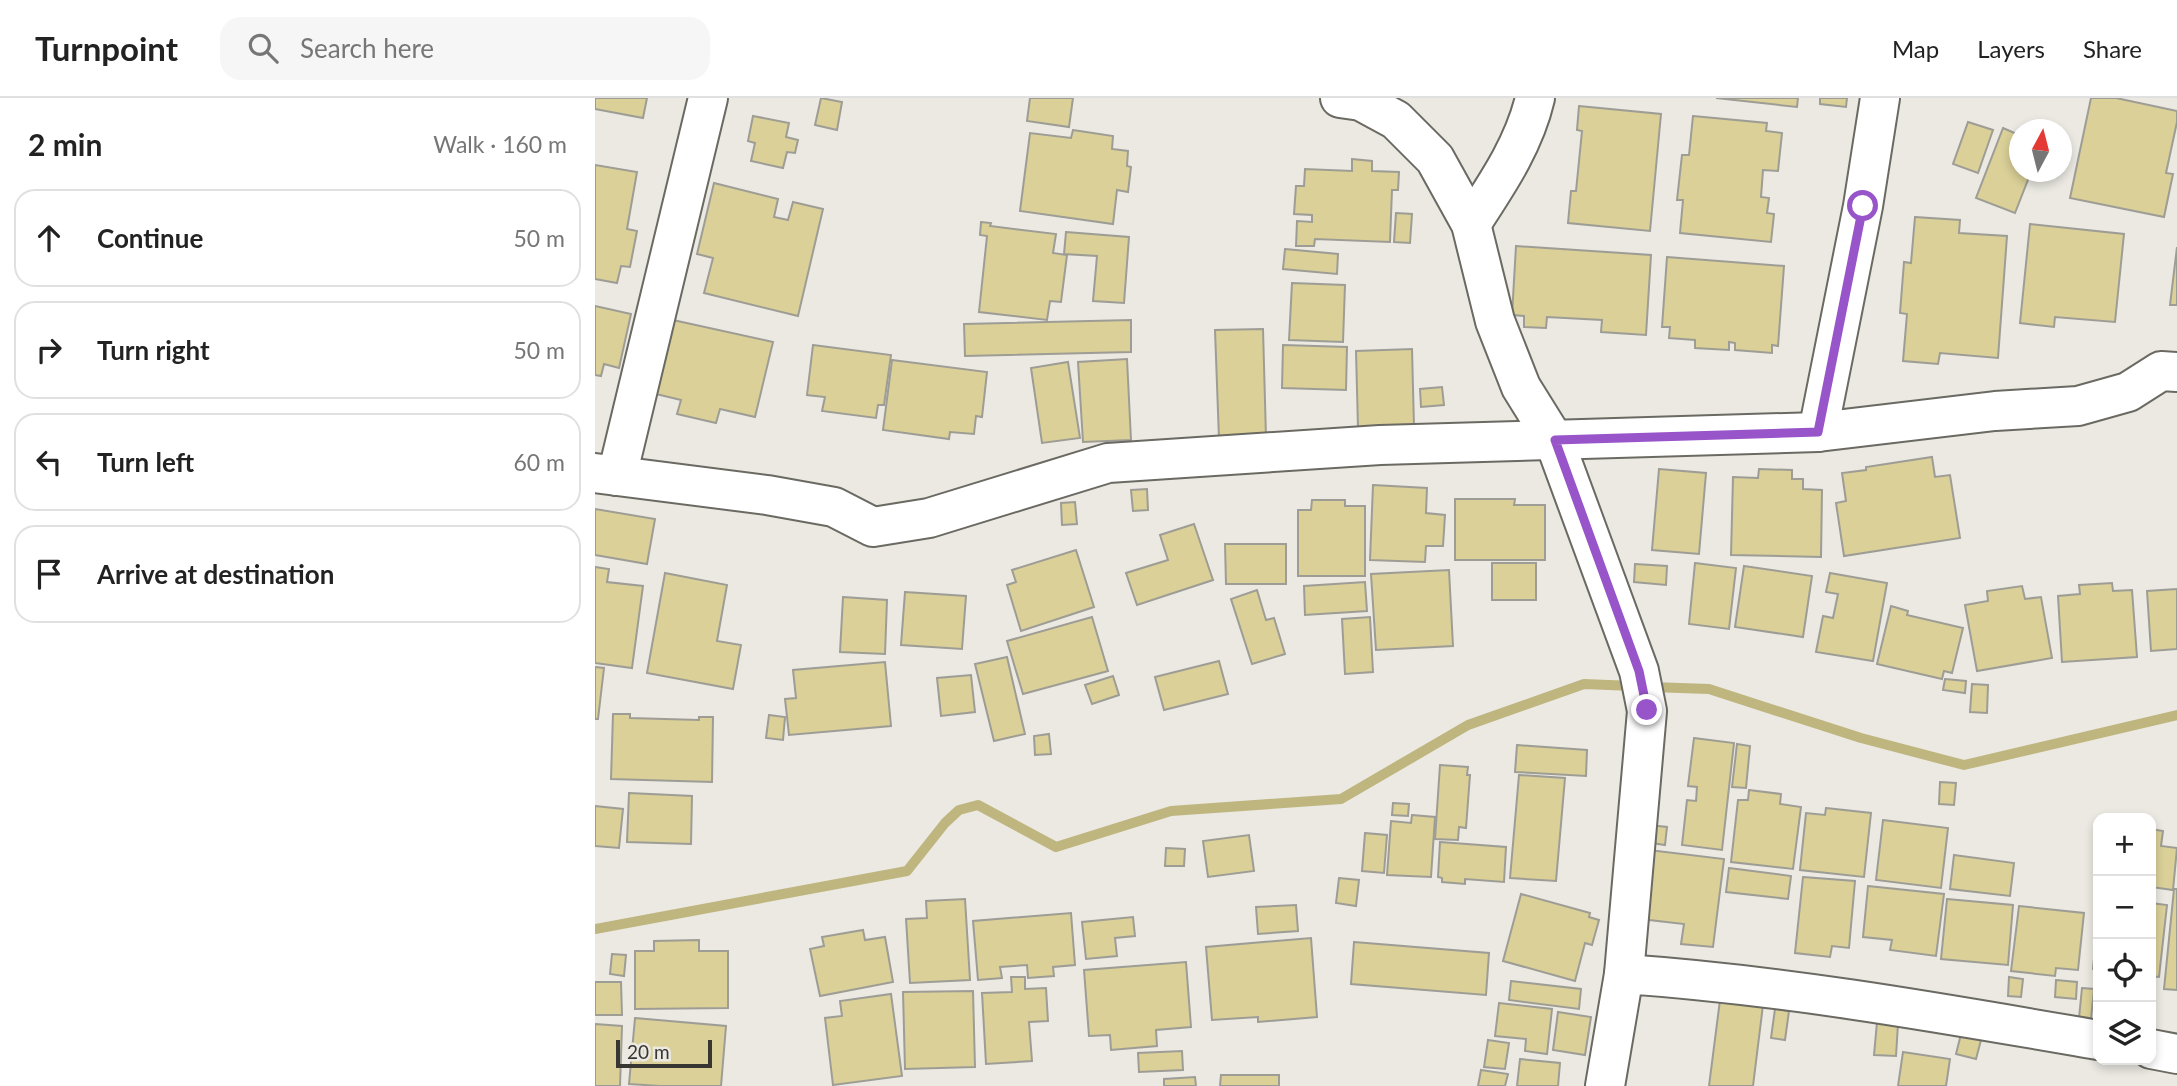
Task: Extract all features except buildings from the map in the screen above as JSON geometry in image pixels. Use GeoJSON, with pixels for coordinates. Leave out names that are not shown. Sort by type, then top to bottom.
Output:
{"type":"FeatureCollection","features":[{"type":"Feature","properties":{"kind":"street"},"geometry":{"type":"LineString","coordinates":[[708,98],[606,475],[767,495],[834,507],[873,527],[929,518],[1108,463],[1380,445],[1818,432],[1995,411],[2078,407],[2128,392],[2161,371],[2177,372]]}},
{"type":"Feature","properties":{"kind":"street"},"geometry":{"type":"LineString","coordinates":[[1340,98],[1360,101],[1396,120],[1435,159],[1471,224],[1495,321],[1521,387],[1555,440],[1639,671],[1647,710],[1624,974],[1605,1086]]}},
{"type":"Feature","properties":{"kind":"street"},"geometry":{"type":"LineString","coordinates":[[1471,224],[1503,176],[1529,123],[1535,98]]}},
{"type":"Feature","properties":{"kind":"street"},"geometry":{"type":"LineString","coordinates":[[1818,432],[1863,206],[1880,98]]}},
{"type":"Feature","properties":{"kind":"street"},"geometry":{"type":"LineString","coordinates":[[1624,974],[1688,979],[1901,1006],[2093,1039]]}},
{"type":"Feature","properties":{"kind":"street"},"geometry":{"type":"LineString","coordinates":[[2156,1050],[2177,1054]]}},
{"type":"Feature","properties":{"kind":"waterway"},"geometry":{"type":"LineString","coordinates":[[595,929],[907,871],[945,823],[959,810],[978,805],[1056,847],[1171,811],[1341,799],[1468,725],[1584,684],[1633,686]]}},
{"type":"Feature","properties":{"kind":"waterway"},"geometry":{"type":"LineString","coordinates":[[1651,687],[1709,689],[1861,738],[1964,765],[2177,715]]}},
{"type":"Feature","properties":{"kind":"route"},"geometry":{"type":"LineString","coordinates":[[1647,710],[1639,671],[1555,440],[1818,432],[1863,206]]}}]}
